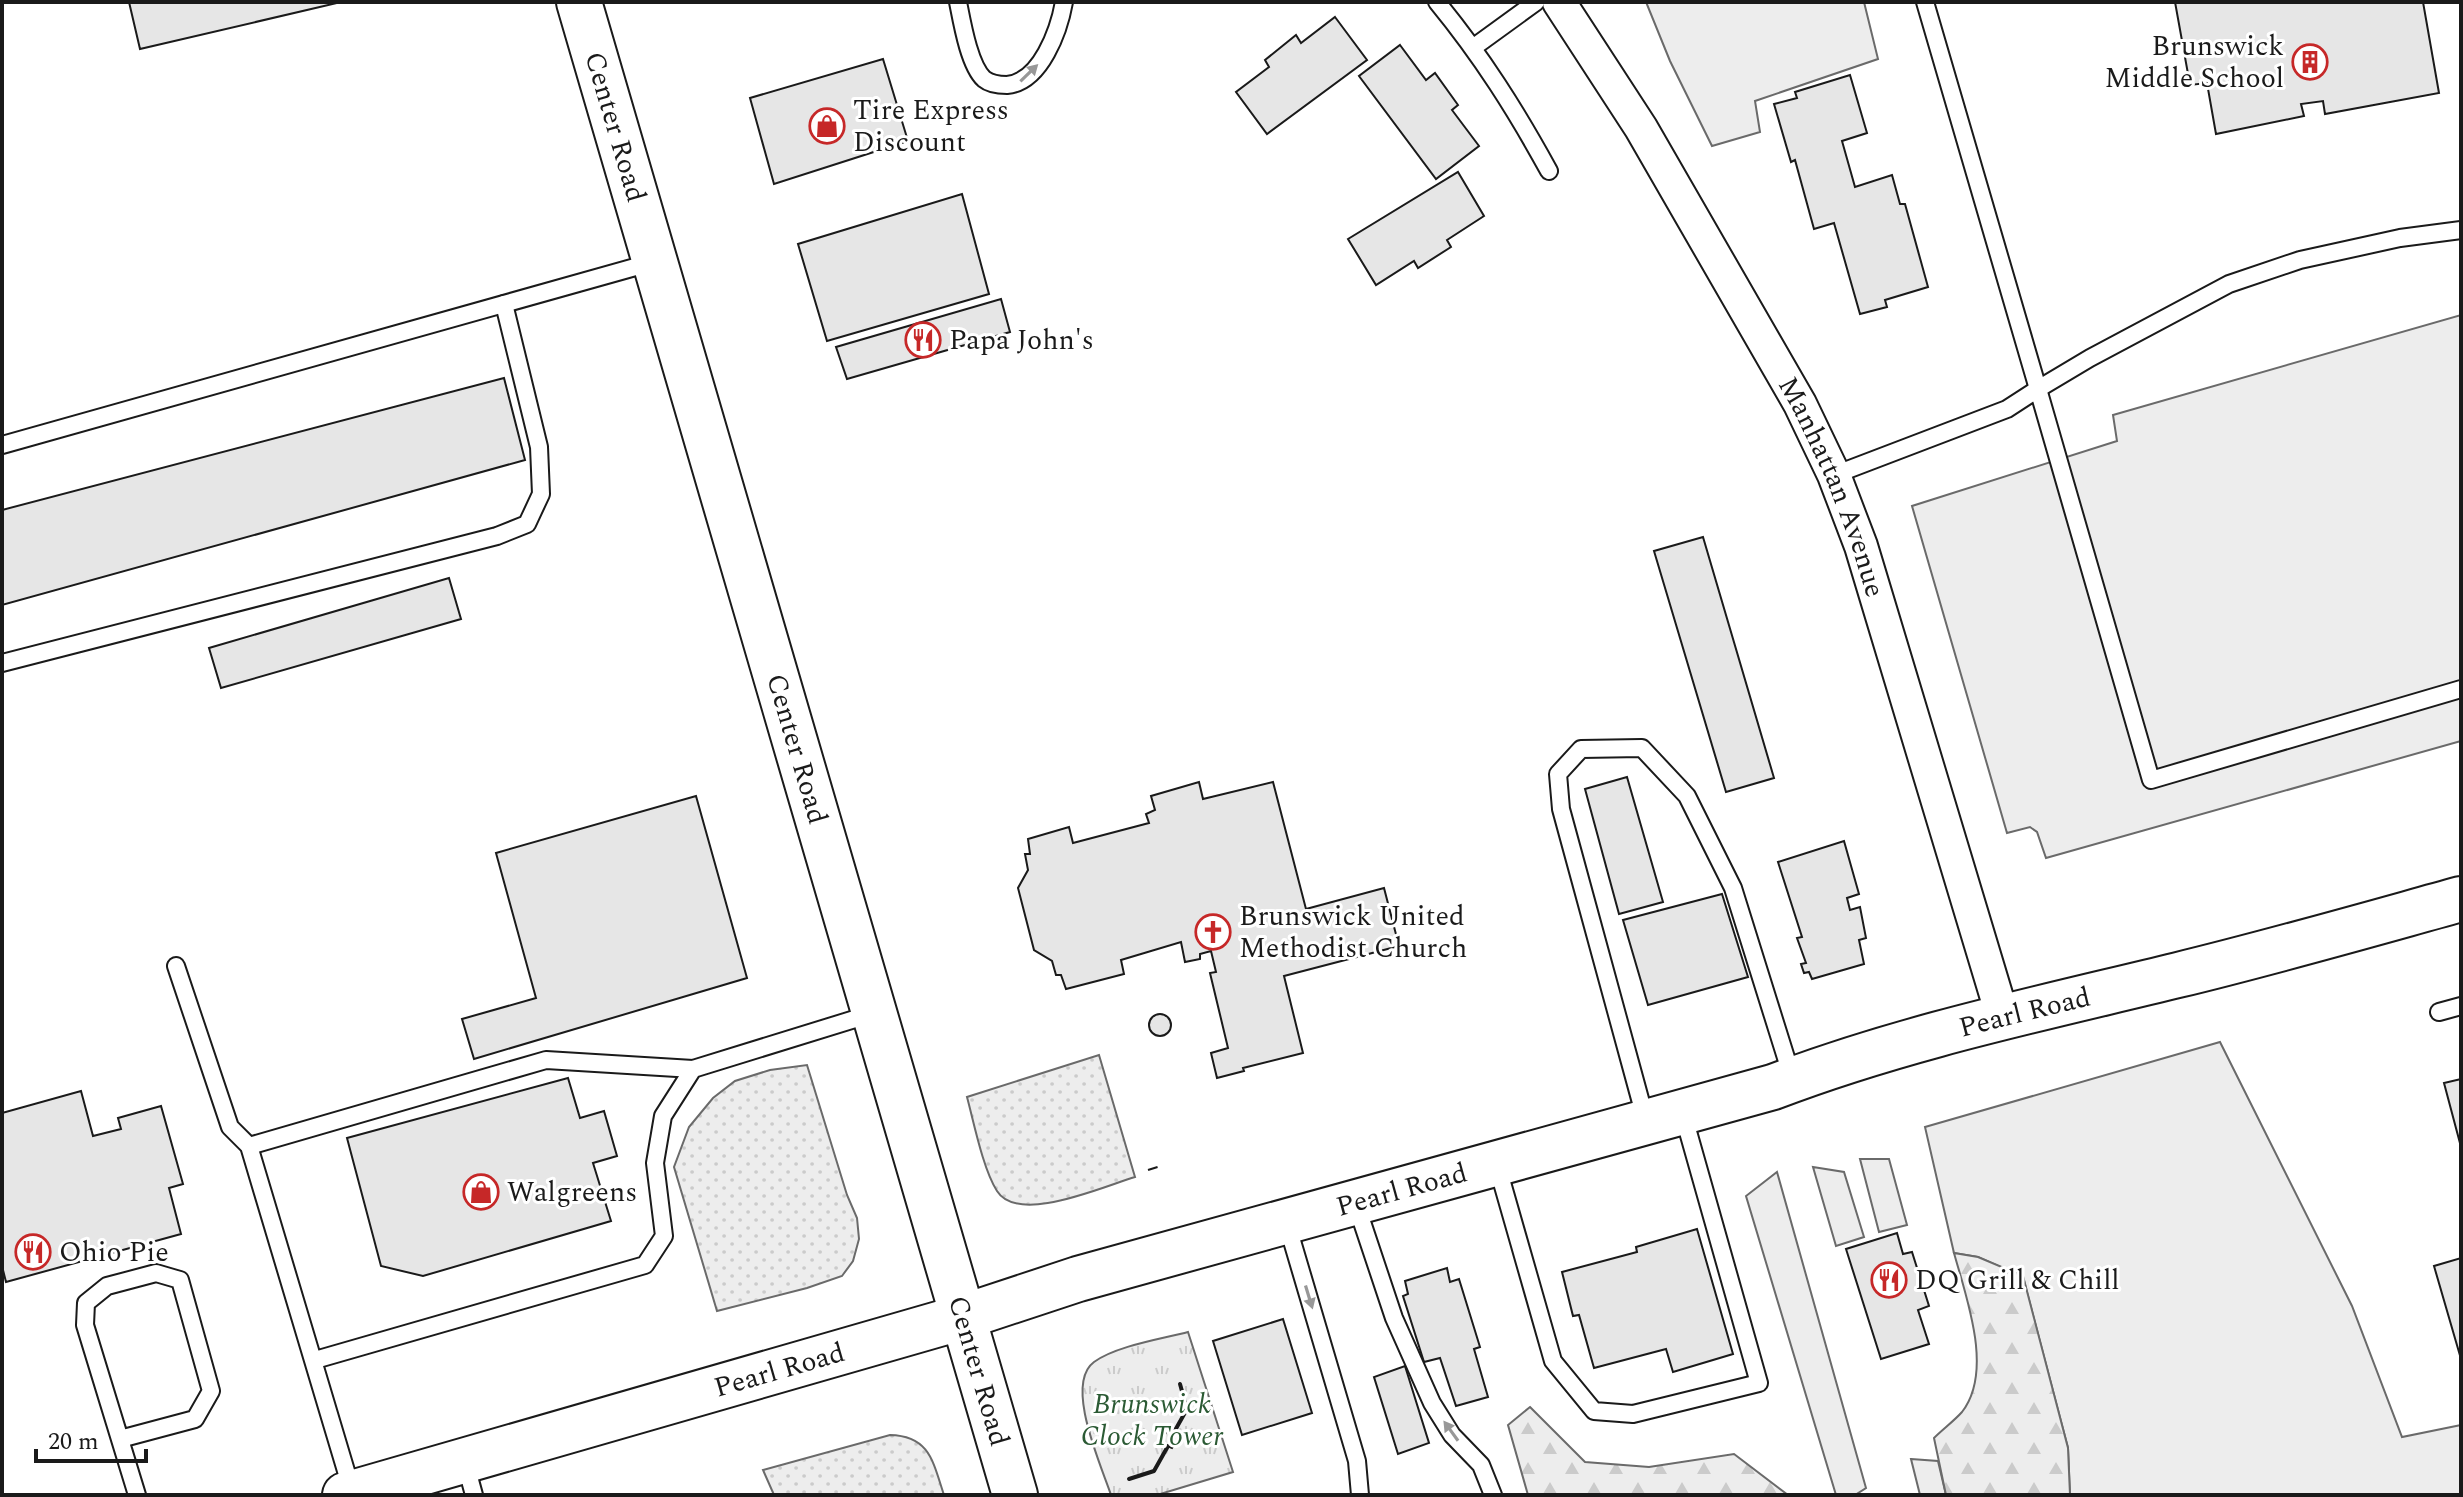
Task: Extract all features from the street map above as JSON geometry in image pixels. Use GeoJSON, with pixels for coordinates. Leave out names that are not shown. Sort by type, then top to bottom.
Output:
{"type":"FeatureCollection","features":[{"type":"Feature","properties":{"kind":"main road","name":"Center Road"},"geometry":{"type":"LineString","coordinates":[[579,2],[1015,1495]]}},
{"type":"Feature","properties":{"kind":"main road","name":"Pearl Road"},"geometry":{"type":"LineString","coordinates":[[349,1494],[469,1479],[1078,1279],[1665,1118],[2003,1018],[2216,966],[2461,899]]}},
{"type":"Feature","properties":{"kind":"street","name":"Manhattan Avenue"},"geometry":{"type":"LineString","coordinates":[[1559,2],[1641,128],[1721,265],[1800,404],[1834,475],[1861,546],[2003,1018]]}},
{"type":"Feature","properties":{"kind":"lane"},"geometry":{"type":"LineString","coordinates":[[958,2],[975,67],[985,81],[999,85],[1018,84],[1043,59],[1059,28],[1064,2]]}},
{"type":"Feature","properties":{"kind":"lane"},"geometry":{"type":"LineString","coordinates":[[1437,2],[1474,47],[1515,108],[1549,171]]}},
{"type":"Feature","properties":{"kind":"lane"},"geometry":{"type":"LineString","coordinates":[[1474,47],[1536,2]]}},
{"type":"Feature","properties":{"kind":"lane"},"geometry":{"type":"LineString","coordinates":[[1925,2],[2151,780],[2461,689]]}},
{"type":"Feature","properties":{"kind":"lane"},"geometry":{"type":"LineString","coordinates":[[1834,475],[2007,409],[2090,358],[2229,284],[2300,260],[2400,238],[2461,230]]}},
{"type":"Feature","properties":{"kind":"lane"},"geometry":{"type":"LineString","coordinates":[[2,445],[655,262]]}},
{"type":"Feature","properties":{"kind":"lane"},"geometry":{"type":"LineString","coordinates":[[2,663],[497,536],[527,524],[541,494],[539,447],[504,304]]}},
{"type":"Feature","properties":{"kind":"lane"},"geometry":{"type":"LineString","coordinates":[[1497,1165],[1553,1361],[1594,1411],[1633,1414],[1759,1383],[1665,1118],[1561,809],[1558,774],[1581,749],[1642,748],[1687,796],[1733,888],[1793,1080]]}},
{"type":"Feature","properties":{"kind":"lane"},"geometry":{"type":"LineString","coordinates":[[176,966],[230,1127],[249,1146],[315,1360],[349,1494]]}},
{"type":"Feature","properties":{"kind":"lane"},"geometry":{"type":"LineString","coordinates":[[2439,1012],[2461,1006]]}},
{"type":"Feature","properties":{"kind":"lane"},"geometry":{"type":"LineString","coordinates":[[249,1146],[546,1060],[693,1069],[874,1013]]}},
{"type":"Feature","properties":{"kind":"lane"},"geometry":{"type":"LineString","coordinates":[[315,1360],[645,1265],[664,1236],[655,1163],[663,1116],[693,1069]]}},
{"type":"Feature","properties":{"kind":"lane"},"geometry":{"type":"LineString","coordinates":[[1356,1204],[1394,1318],[1432,1403],[1452,1435],[1481,1465],[1493,1495]]}},
{"type":"Feature","properties":{"kind":"lane"},"geometry":{"type":"LineString","coordinates":[[1286,1222],[1357,1461],[1360,1495]]}},
{"type":"Feature","properties":{"kind":"lane"},"geometry":{"type":"LineString","coordinates":[[120,1439],[195,1419],[211,1391],[180,1280],[156,1273],[107,1286],[86,1303],[85,1325],[137,1495]]}},
{"type":"Feature","properties":{"kind":"shaded area"},"geometry":{"type":"Polygon","coordinates":[[[1646,2],[1864,2],[1878,59],[1755,101],[1760,132],[1712,146],[1670,61],[1646,2]]]}},
{"type":"Feature","properties":{"kind":"shaded area"},"geometry":{"type":"Polygon","coordinates":[[[2461,315],[2461,741],[2046,858],[2037,832],[2030,827],[2007,833],[1912,506],[2117,441],[2113,415],[2461,315]]]}},
{"type":"Feature","properties":{"kind":"shaded area"},"geometry":{"type":"Polygon","coordinates":[[[2220,1042],[2352,1306],[2402,1437],[2461,1425],[2461,1495],[2070,1495],[2068,1448],[2023,1277],[1978,1257],[1954,1253],[1925,1127],[2220,1042]]]}},
{"type":"Feature","properties":{"kind":"shaded area"},"geometry":{"type":"Polygon","coordinates":[[[1860,1159],[1889,1159],[1907,1225],[1879,1232],[1860,1159]]]}},
{"type":"Feature","properties":{"kind":"shaded area"},"geometry":{"type":"Polygon","coordinates":[[[1813,1167],[1844,1172],[1864,1237],[1836,1246],[1813,1167]]]}},
{"type":"Feature","properties":{"kind":"shaded area"},"geometry":{"type":"Polygon","coordinates":[[[1777,1172],[1866,1488],[1855,1495],[1836,1495],[1746,1196],[1777,1172]]]}},
{"type":"Feature","properties":{"kind":"shaded area"},"geometry":{"type":"Polygon","coordinates":[[[1911,1459],[1938,1461],[1946,1495],[1920,1495],[1911,1459]]]}},
{"type":"Feature","properties":{"kind":"green space"},"geometry":{"type":"Polygon","coordinates":[[[1099,1055],[1135,1177],[1042,1204],[1008,1201],[997,1191],[987,1171],[967,1097],[1099,1055]]]}},
{"type":"Feature","properties":{"kind":"green space"},"geometry":{"type":"Polygon","coordinates":[[[807,1065],[857,1218],[859,1239],[853,1261],[842,1276],[717,1311],[674,1167],[689,1127],[713,1098],[735,1081],[770,1070],[807,1065]]]}},
{"type":"Feature","properties":{"kind":"green space"},"geometry":{"type":"Polygon","coordinates":[[[1954,1253],[1978,1257],[2023,1276],[2068,1448],[2070,1495],[1946,1495],[1934,1438],[1962,1412],[1971,1395],[1977,1355],[1970,1312],[1954,1253]]]}},
{"type":"Feature","properties":{"kind":"green space","name":"Brunswick Clock Tower"},"geometry":{"type":"Polygon","coordinates":[[[1188,1332],[1233,1472],[1157,1495],[1111,1495],[1088,1426],[1083,1388],[1086,1373],[1103,1356],[1188,1332]]]}},
{"type":"Feature","properties":{"kind":"green space"},"geometry":{"type":"Polygon","coordinates":[[[1530,1407],[1585,1462],[1649,1467],[1734,1454],[1788,1495],[1528,1495],[1508,1425],[1530,1407]]]}},
{"type":"Feature","properties":{"kind":"green space"},"geometry":{"type":"Polygon","coordinates":[[[890,1435],[914,1440],[922,1446],[933,1462],[944,1495],[774,1495],[763,1470],[890,1435]]]}},
{"type":"Feature","properties":{"kind":"building"},"geometry":{"type":"Polygon","coordinates":[[[129,2],[337,2],[337,3],[140,49],[129,2]]]}},
{"type":"Feature","properties":{"kind":"building","name":"Brunswick Middle School"},"geometry":{"type":"Polygon","coordinates":[[[2175,2],[2423,2],[2439,93],[2325,114],[2323,101],[2301,104],[2304,116],[2216,134],[2207,83],[2190,85],[2175,2]]]}},
{"type":"Feature","properties":{"kind":"building"},"geometry":{"type":"Polygon","coordinates":[[[1335,17],[1367,60],[1267,134],[1236,92],[1269,67],[1265,60],[1296,35],[1301,43],[1335,17]]]}},
{"type":"Feature","properties":{"kind":"building"},"geometry":{"type":"Polygon","coordinates":[[[1400,45],[1426,80],[1435,73],[1458,105],[1452,110],[1479,146],[1436,179],[1359,76],[1400,45]]]}},
{"type":"Feature","properties":{"kind":"building"},"geometry":{"type":"Polygon","coordinates":[[[883,59],[908,141],[774,184],[750,98],[883,59]]]}},
{"type":"Feature","properties":{"kind":"building"},"geometry":{"type":"Polygon","coordinates":[[[1850,75],[1867,133],[1842,141],[1855,187],[1892,175],[1900,204],[1905,204],[1928,287],[1885,300],[1887,307],[1860,314],[1834,223],[1814,229],[1795,160],[1791,162],[1774,104],[1797,98],[1795,92],[1850,75]]]}},
{"type":"Feature","properties":{"kind":"building"},"geometry":{"type":"Polygon","coordinates":[[[1458,172],[1484,216],[1447,240],[1451,247],[1418,268],[1414,261],[1376,285],[1348,239],[1458,172]]]}},
{"type":"Feature","properties":{"kind":"building"},"geometry":{"type":"Polygon","coordinates":[[[962,194],[989,294],[827,341],[798,244],[962,194]]]}},
{"type":"Feature","properties":{"kind":"building","name":"Papa John's"},"geometry":{"type":"Polygon","coordinates":[[[1001,299],[1010,332],[847,379],[836,347],[1001,299]]]}},
{"type":"Feature","properties":{"kind":"building"},"geometry":{"type":"Polygon","coordinates":[[[504,378],[525,460],[2,605],[2,510],[504,378]]]}},
{"type":"Feature","properties":{"kind":"building"},"geometry":{"type":"Polygon","coordinates":[[[1703,537],[1774,778],[1726,792],[1654,551],[1703,537]]]}},
{"type":"Feature","properties":{"kind":"building"},"geometry":{"type":"Polygon","coordinates":[[[449,578],[461,619],[221,688],[209,648],[449,578]]]}},
{"type":"Feature","properties":{"kind":"building"},"geometry":{"type":"Polygon","coordinates":[[[1627,777],[1663,902],[1619,914],[1585,789],[1627,777]]]}},
{"type":"Feature","properties":{"kind":"building","name":"Brunswick United Methodist Church"},"geometry":{"type":"Polygon","coordinates":[[[1199,782],[1203,799],[1273,782],[1306,909],[1384,888],[1399,946],[1284,976],[1303,1053],[1217,1078],[1211,1053],[1228,1048],[1210,973],[1216,972],[1211,951],[1200,954],[1200,959],[1185,962],[1181,942],[1121,960],[1124,974],[1066,989],[1061,975],[1056,975],[1052,961],[1034,950],[1018,888],[1028,870],[1025,854],[1030,854],[1028,839],[1069,827],[1073,843],[1149,823],[1146,814],[1155,810],[1151,796],[1199,782]]]}},
{"type":"Feature","properties":{"kind":"building"},"geometry":{"type":"Polygon","coordinates":[[[696,796],[747,978],[474,1059],[462,1019],[536,998],[496,853],[696,796]]]}},
{"type":"Feature","properties":{"kind":"building"},"geometry":{"type":"Polygon","coordinates":[[[1844,841],[1859,894],[1847,898],[1850,910],[1860,907],[1866,938],[1859,940],[1864,964],[1812,979],[1809,972],[1804,973],[1801,964],[1806,963],[1797,938],[1802,937],[1778,862],[1844,841]]]}},
{"type":"Feature","properties":{"kind":"building"},"geometry":{"type":"Polygon","coordinates":[[[1722,894],[1748,977],[1648,1005],[1623,920],[1722,894]]]}},
{"type":"Feature","properties":{"kind":"building"},"geometry":{"type":"Polygon","coordinates":[[[1160,1014],[1168,1017],[1171,1025],[1168,1033],[1160,1036],[1152,1033],[1149,1025],[1152,1017],[1160,1014]]]}},
{"type":"Feature","properties":{"kind":"building","name":"Walgreens"},"geometry":{"type":"Polygon","coordinates":[[[568,1078],[580,1118],[604,1111],[617,1156],[593,1163],[611,1221],[423,1276],[381,1266],[347,1138],[568,1078]]]}},
{"type":"Feature","properties":{"kind":"building"},"geometry":{"type":"Polygon","coordinates":[[[2461,1079],[2461,1147],[2444,1083],[2461,1079]]]}},
{"type":"Feature","properties":{"kind":"building"},"geometry":{"type":"Polygon","coordinates":[[[81,1091],[93,1136],[121,1129],[118,1118],[161,1106],[183,1184],[169,1188],[181,1234],[6,1282],[2,1266],[2,1113],[81,1091]]]}},
{"type":"Feature","properties":{"kind":"building"},"geometry":{"type":"Polygon","coordinates":[[[1697,1229],[1733,1354],[1673,1372],[1666,1349],[1594,1368],[1579,1315],[1573,1316],[1562,1272],[1637,1252],[1636,1247],[1697,1229]]]}},
{"type":"Feature","properties":{"kind":"building","name":"DQ Grill & Chill"},"geometry":{"type":"Polygon","coordinates":[[[1897,1233],[1903,1254],[1912,1252],[1929,1306],[1918,1310],[1929,1344],[1881,1359],[1846,1249],[1897,1233]]]}},
{"type":"Feature","properties":{"kind":"building"},"geometry":{"type":"Polygon","coordinates":[[[2461,1258],[2461,1359],[2434,1266],[2461,1258]]]}},
{"type":"Feature","properties":{"kind":"building"},"geometry":{"type":"Polygon","coordinates":[[[1447,1268],[1450,1282],[1459,1279],[1480,1347],[1474,1349],[1488,1397],[1456,1406],[1440,1358],[1424,1362],[1403,1296],[1408,1294],[1405,1281],[1447,1268]]]}},
{"type":"Feature","properties":{"kind":"building"},"geometry":{"type":"Polygon","coordinates":[[[1283,1319],[1312,1413],[1242,1435],[1213,1341],[1283,1319]]]}},
{"type":"Feature","properties":{"kind":"building"},"geometry":{"type":"Polygon","coordinates":[[[1405,1366],[1429,1443],[1398,1454],[1374,1377],[1405,1366]]]}},
{"type":"Feature","properties":{"kind":"building"},"geometry":{"type":"Polygon","coordinates":[[[1167,1431],[1179,1437],[1172,1448],[1160,1443],[1167,1431]]]}},
{"type":"Feature","properties":{"kind":"fence"},"geometry":{"type":"LineString","coordinates":[[1148,1170],[1161,1166]]}},
{"type":"Feature","properties":{"kind":"wall"},"geometry":{"type":"LineString","coordinates":[[1173,1434],[1187,1409],[1180,1384]]}},
{"type":"Feature","properties":{"kind":"wall"},"geometry":{"type":"LineString","coordinates":[[1129,1479],[1154,1471],[1168,1446]]}},
{"type":"Feature","properties":{"kind":"place","name":"Brunswick Middle School"},"geometry":{"type":"Point","coordinates":[2310,62]}},
{"type":"Feature","properties":{"kind":"place","name":"Tire Express Discount"},"geometry":{"type":"Point","coordinates":[827,126]}},
{"type":"Feature","properties":{"kind":"place","name":"Papa John's"},"geometry":{"type":"Point","coordinates":[923,340]}},
{"type":"Feature","properties":{"kind":"place","name":"Brunswick United Methodist Church"},"geometry":{"type":"Point","coordinates":[1213,932]}},
{"type":"Feature","properties":{"kind":"place","name":"Walgreens"},"geometry":{"type":"Point","coordinates":[481,1192]}},
{"type":"Feature","properties":{"kind":"place","name":"Ohio Pie"},"geometry":{"type":"Point","coordinates":[33,1252]}},
{"type":"Feature","properties":{"kind":"place","name":"DQ Grill & Chill"},"geometry":{"type":"Point","coordinates":[1889,1280]}}]}
